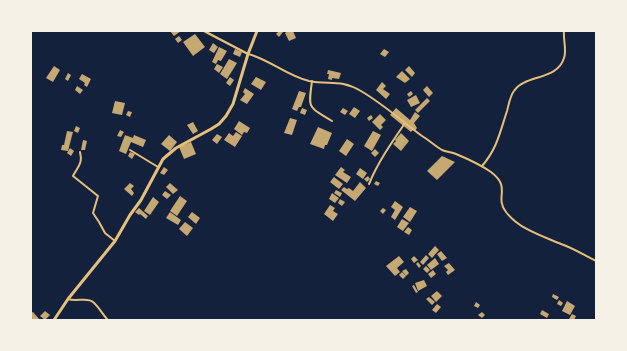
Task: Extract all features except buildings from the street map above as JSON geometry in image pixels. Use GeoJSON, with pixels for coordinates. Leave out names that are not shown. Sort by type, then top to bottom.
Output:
{"type":"FeatureCollection","features":[{"type":"Feature","properties":{"kind":"main road"},"geometry":{"type":"LineString","coordinates":[[54,320],[68,299],[115,241],[130,215],[141,200],[163,158],[176,148],[211,129],[223,120],[233,104],[248,54],[257,31]]}},
{"type":"Feature","properties":{"kind":"street"},"geometry":{"type":"LineString","coordinates":[[204,31],[248,54],[258,57],[302,79],[345,84],[354,87],[386,108],[441,150],[456,154],[482,166],[496,176],[501,182],[502,204],[506,212],[512,218],[541,236],[596,261]]}},
{"type":"Feature","properties":{"kind":"street"},"geometry":{"type":"LineString","coordinates":[[482,166],[494,149],[514,91],[523,84],[552,72],[562,63],[565,55],[564,31]]}},
{"type":"Feature","properties":{"kind":"street"},"geometry":{"type":"LineString","coordinates":[[312,81],[309,101],[310,105],[312,108],[332,121]]}},
{"type":"Feature","properties":{"kind":"street"},"geometry":{"type":"LineString","coordinates":[[369,184],[384,156],[405,123]]}},
{"type":"Feature","properties":{"kind":"street"},"geometry":{"type":"LineString","coordinates":[[130,150],[158,167]]}},
{"type":"Feature","properties":{"kind":"street"},"geometry":{"type":"LineString","coordinates":[[80,152],[82,159],[73,176],[98,196],[93,213],[104,233],[115,241]]}},
{"type":"Feature","properties":{"kind":"street"},"geometry":{"type":"LineString","coordinates":[[68,299],[73,301],[92,301],[108,320]]}}]}
